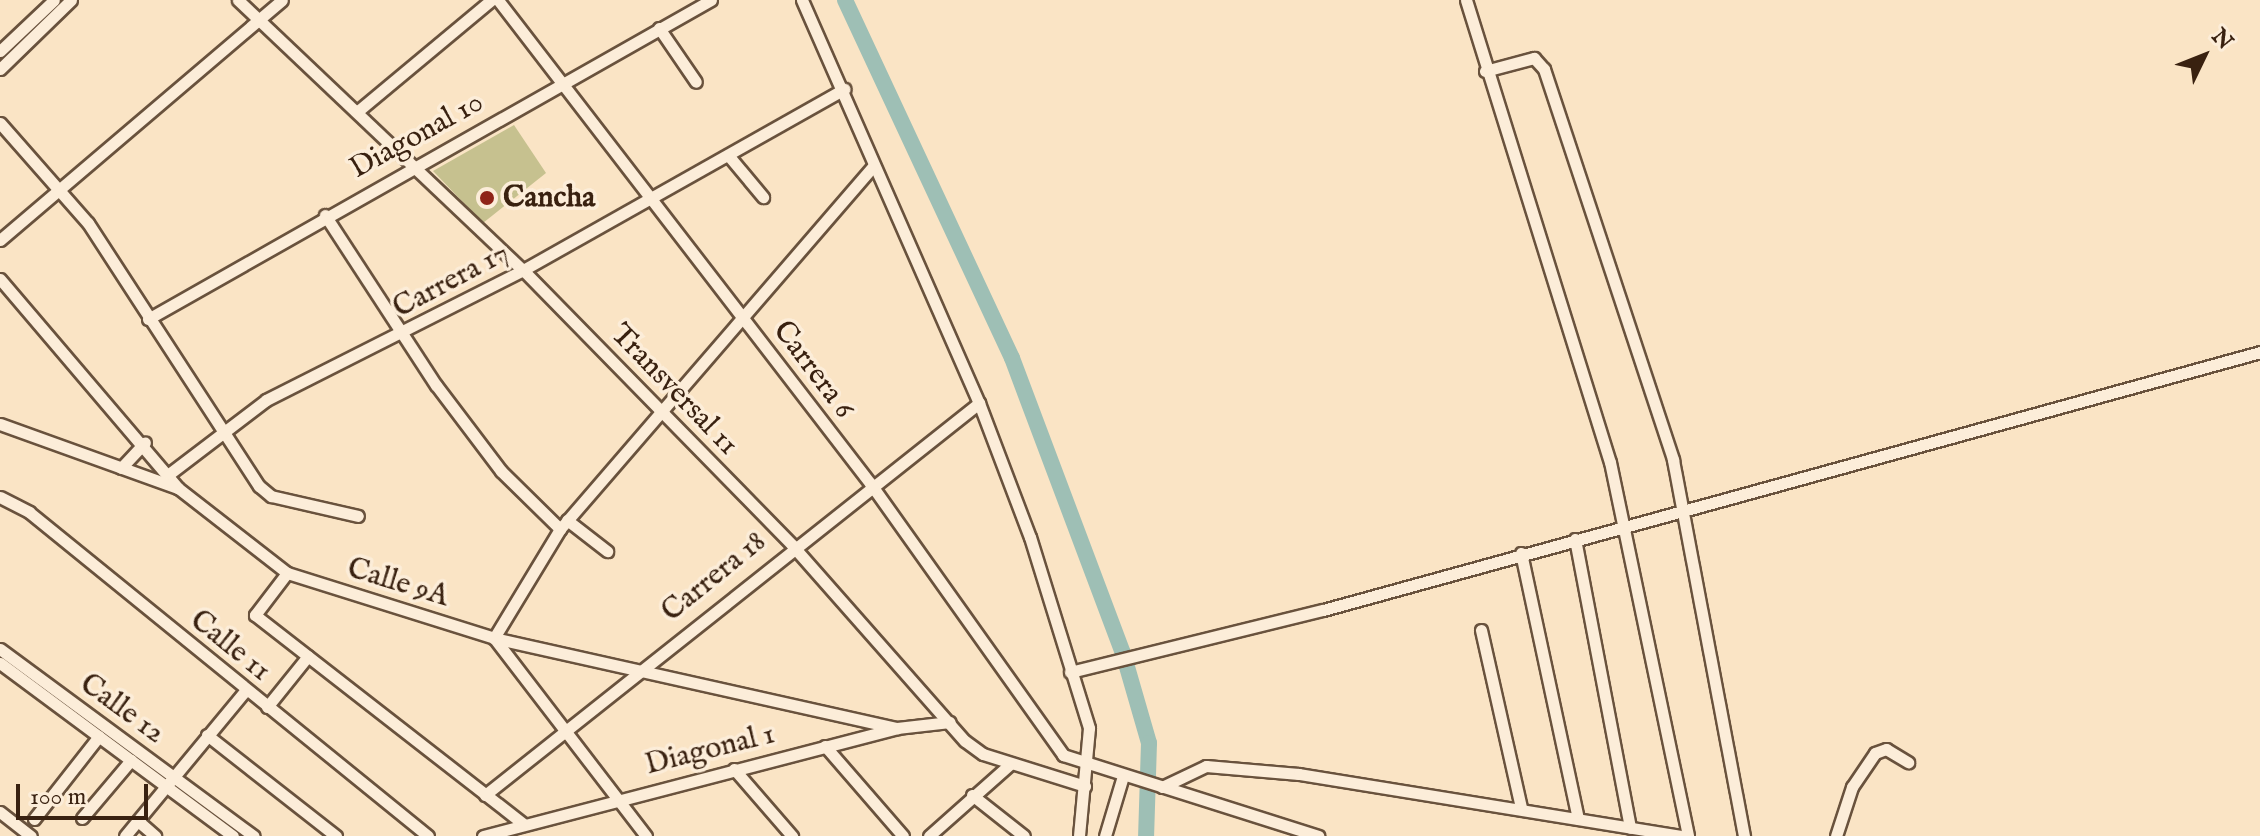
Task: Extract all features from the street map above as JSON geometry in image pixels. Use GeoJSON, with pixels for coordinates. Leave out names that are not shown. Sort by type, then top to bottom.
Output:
{"type":"FeatureCollection","features":[{"type":"Feature","properties":{"kind":"street"},"geometry":{"type":"LineString","coordinates":[[0,51],[54,0]]}},
{"type":"Feature","properties":{"kind":"street"},"geometry":{"type":"LineString","coordinates":[[0,69],[71,0]]}},
{"type":"Feature","properties":{"kind":"street","name":"Transversal 11"},"geometry":{"type":"LineString","coordinates":[[238,0],[523,270],[792,545],[950,722],[983,754],[1085,786]]}},
{"type":"Feature","properties":{"kind":"street"},"geometry":{"type":"LineString","coordinates":[[0,240],[60,184],[282,0]]}},
{"type":"Feature","properties":{"kind":"street"},"geometry":{"type":"LineString","coordinates":[[358,111],[491,0]]}},
{"type":"Feature","properties":{"kind":"street","name":"Carrera 6"},"geometry":{"type":"LineString","coordinates":[[498,0],[559,85],[870,483],[1063,755],[1087,768]]}},
{"type":"Feature","properties":{"kind":"street","name":"Diagonal 10"},"geometry":{"type":"LineString","coordinates":[[148,319],[325,215],[711,0]]}},
{"type":"Feature","properties":{"kind":"street"},"geometry":{"type":"LineString","coordinates":[[802,0],[844,89],[873,166],[979,403],[1089,728],[1079,836]]}},
{"type":"Feature","properties":{"kind":"street"},"geometry":{"type":"LineString","coordinates":[[1466,0],[1485,71],[1626,526],[1688,836]]}},
{"type":"Feature","properties":{"kind":"street"},"geometry":{"type":"LineString","coordinates":[[659,28],[696,82]]}},
{"type":"Feature","properties":{"kind":"street"},"geometry":{"type":"LineString","coordinates":[[1485,71],[1534,58],[1544,69],[1685,511],[1744,836]]}},
{"type":"Feature","properties":{"kind":"street","name":"Carrera 17"},"geometry":{"type":"LineString","coordinates":[[169,474],[266,400],[400,336],[523,270],[844,89]]}},
{"type":"Feature","properties":{"kind":"street"},"geometry":{"type":"LineString","coordinates":[[0,123],[60,184],[221,433],[271,496],[358,516]]}},
{"type":"Feature","properties":{"kind":"street"},"geometry":{"type":"LineString","coordinates":[[728,155],[763,197]]}},
{"type":"Feature","properties":{"kind":"street"},"geometry":{"type":"LineString","coordinates":[[646,836],[494,638],[563,524],[873,166]]}},
{"type":"Feature","properties":{"kind":"street"},"geometry":{"type":"LineString","coordinates":[[325,215],[400,336],[501,471],[563,524],[607,551]]}},
{"type":"Feature","properties":{"kind":"street","name":"Calle 9A"},"geometry":{"type":"LineString","coordinates":[[0,279],[145,442],[178,488],[287,573],[494,638],[897,728]]}},
{"type":"Feature","properties":{"kind":"street"},"geometry":{"type":"LineString","coordinates":[[1070,672],[1685,511],[2260,352]]}},
{"type":"Feature","properties":{"kind":"street","name":"Carrera 18"},"geometry":{"type":"LineString","coordinates":[[485,795],[870,483],[979,403]]}},
{"type":"Feature","properties":{"kind":"street"},"geometry":{"type":"LineString","coordinates":[[0,424],[178,488]]}},
{"type":"Feature","properties":{"kind":"street"},"geometry":{"type":"LineString","coordinates":[[121,468],[145,442]]}},
{"type":"Feature","properties":{"kind":"street","name":"Calle 11"},"geometry":{"type":"LineString","coordinates":[[0,497],[29,512],[245,691],[428,836]]}},
{"type":"Feature","properties":{"kind":"street"},"geometry":{"type":"LineString","coordinates":[[1575,539],[1630,828]]}},
{"type":"Feature","properties":{"kind":"street"},"geometry":{"type":"LineString","coordinates":[[1521,553],[1578,819]]}},
{"type":"Feature","properties":{"kind":"street"},"geometry":{"type":"LineString","coordinates":[[287,573],[255,615],[523,824]]}},
{"type":"Feature","properties":{"kind":"street"},"geometry":{"type":"LineString","coordinates":[[1481,630],[1521,807]]}},
{"type":"Feature","properties":{"kind":"street","name":"Calle 12"},"geometry":{"type":"LineString","coordinates":[[0,649],[76,712],[170,781],[254,836]]}},
{"type":"Feature","properties":{"kind":"street"},"geometry":{"type":"LineString","coordinates":[[267,707],[308,656]]}},
{"type":"Feature","properties":{"kind":"street","name":"Calle 12"},"geometry":{"type":"LineString","coordinates":[[0,663],[76,712],[99,736],[131,760],[170,781],[233,836]]}},
{"type":"Feature","properties":{"kind":"street"},"geometry":{"type":"LineString","coordinates":[[125,836],[245,691]]}},
{"type":"Feature","properties":{"kind":"street","name":"Diagonal 1"},"geometry":{"type":"LineString","coordinates":[[483,836],[617,798],[897,728],[950,722]]}},
{"type":"Feature","properties":{"kind":"street"},"geometry":{"type":"LineString","coordinates":[[207,735],[336,836]]}},
{"type":"Feature","properties":{"kind":"street"},"geometry":{"type":"LineString","coordinates":[[34,819],[99,736]]}},
{"type":"Feature","properties":{"kind":"street"},"geometry":{"type":"LineString","coordinates":[[825,746],[903,836]]}},
{"type":"Feature","properties":{"kind":"street"},"geometry":{"type":"LineString","coordinates":[[1836,836],[1852,787],[1875,753],[1886,749],[1908,762]]}},
{"type":"Feature","properties":{"kind":"street"},"geometry":{"type":"LineString","coordinates":[[82,818],[131,760]]}},
{"type":"Feature","properties":{"kind":"street"},"geometry":{"type":"LineString","coordinates":[[929,836],[1010,764]]}},
{"type":"Feature","properties":{"kind":"street"},"geometry":{"type":"LineString","coordinates":[[1162,787],[1206,766],[1521,807],[1680,836]]}},
{"type":"Feature","properties":{"kind":"street"},"geometry":{"type":"LineString","coordinates":[[1087,768],[1162,787],[1318,836]]}},
{"type":"Feature","properties":{"kind":"street"},"geometry":{"type":"LineString","coordinates":[[734,769],[792,836]]}},
{"type":"Feature","properties":{"kind":"street"},"geometry":{"type":"LineString","coordinates":[[1105,836],[1123,776]]}},
{"type":"Feature","properties":{"kind":"street"},"geometry":{"type":"LineString","coordinates":[[972,795],[1024,836]]}},
{"type":"Feature","properties":{"kind":"street"},"geometry":{"type":"LineString","coordinates":[[0,812],[31,836]]}},
{"type":"Feature","properties":{"kind":"street"},"geometry":{"type":"LineString","coordinates":[[138,821],[155,836]]}},
{"type":"Feature","properties":{"kind":"shaded area","name":"Cancha"},"geometry":{"type":"Polygon","coordinates":[[[514,125],[546,173],[483,223],[433,171],[514,125]]]}},
{"type":"Feature","properties":{"kind":"waterway"},"geometry":{"type":"LineString","coordinates":[[845,0],[1012,358],[1123,653],[1149,743],[1146,836]]}},
{"type":"Feature","properties":{"kind":"place","name":"Cancha"},"geometry":{"type":"Point","coordinates":[487,198]}}]}
